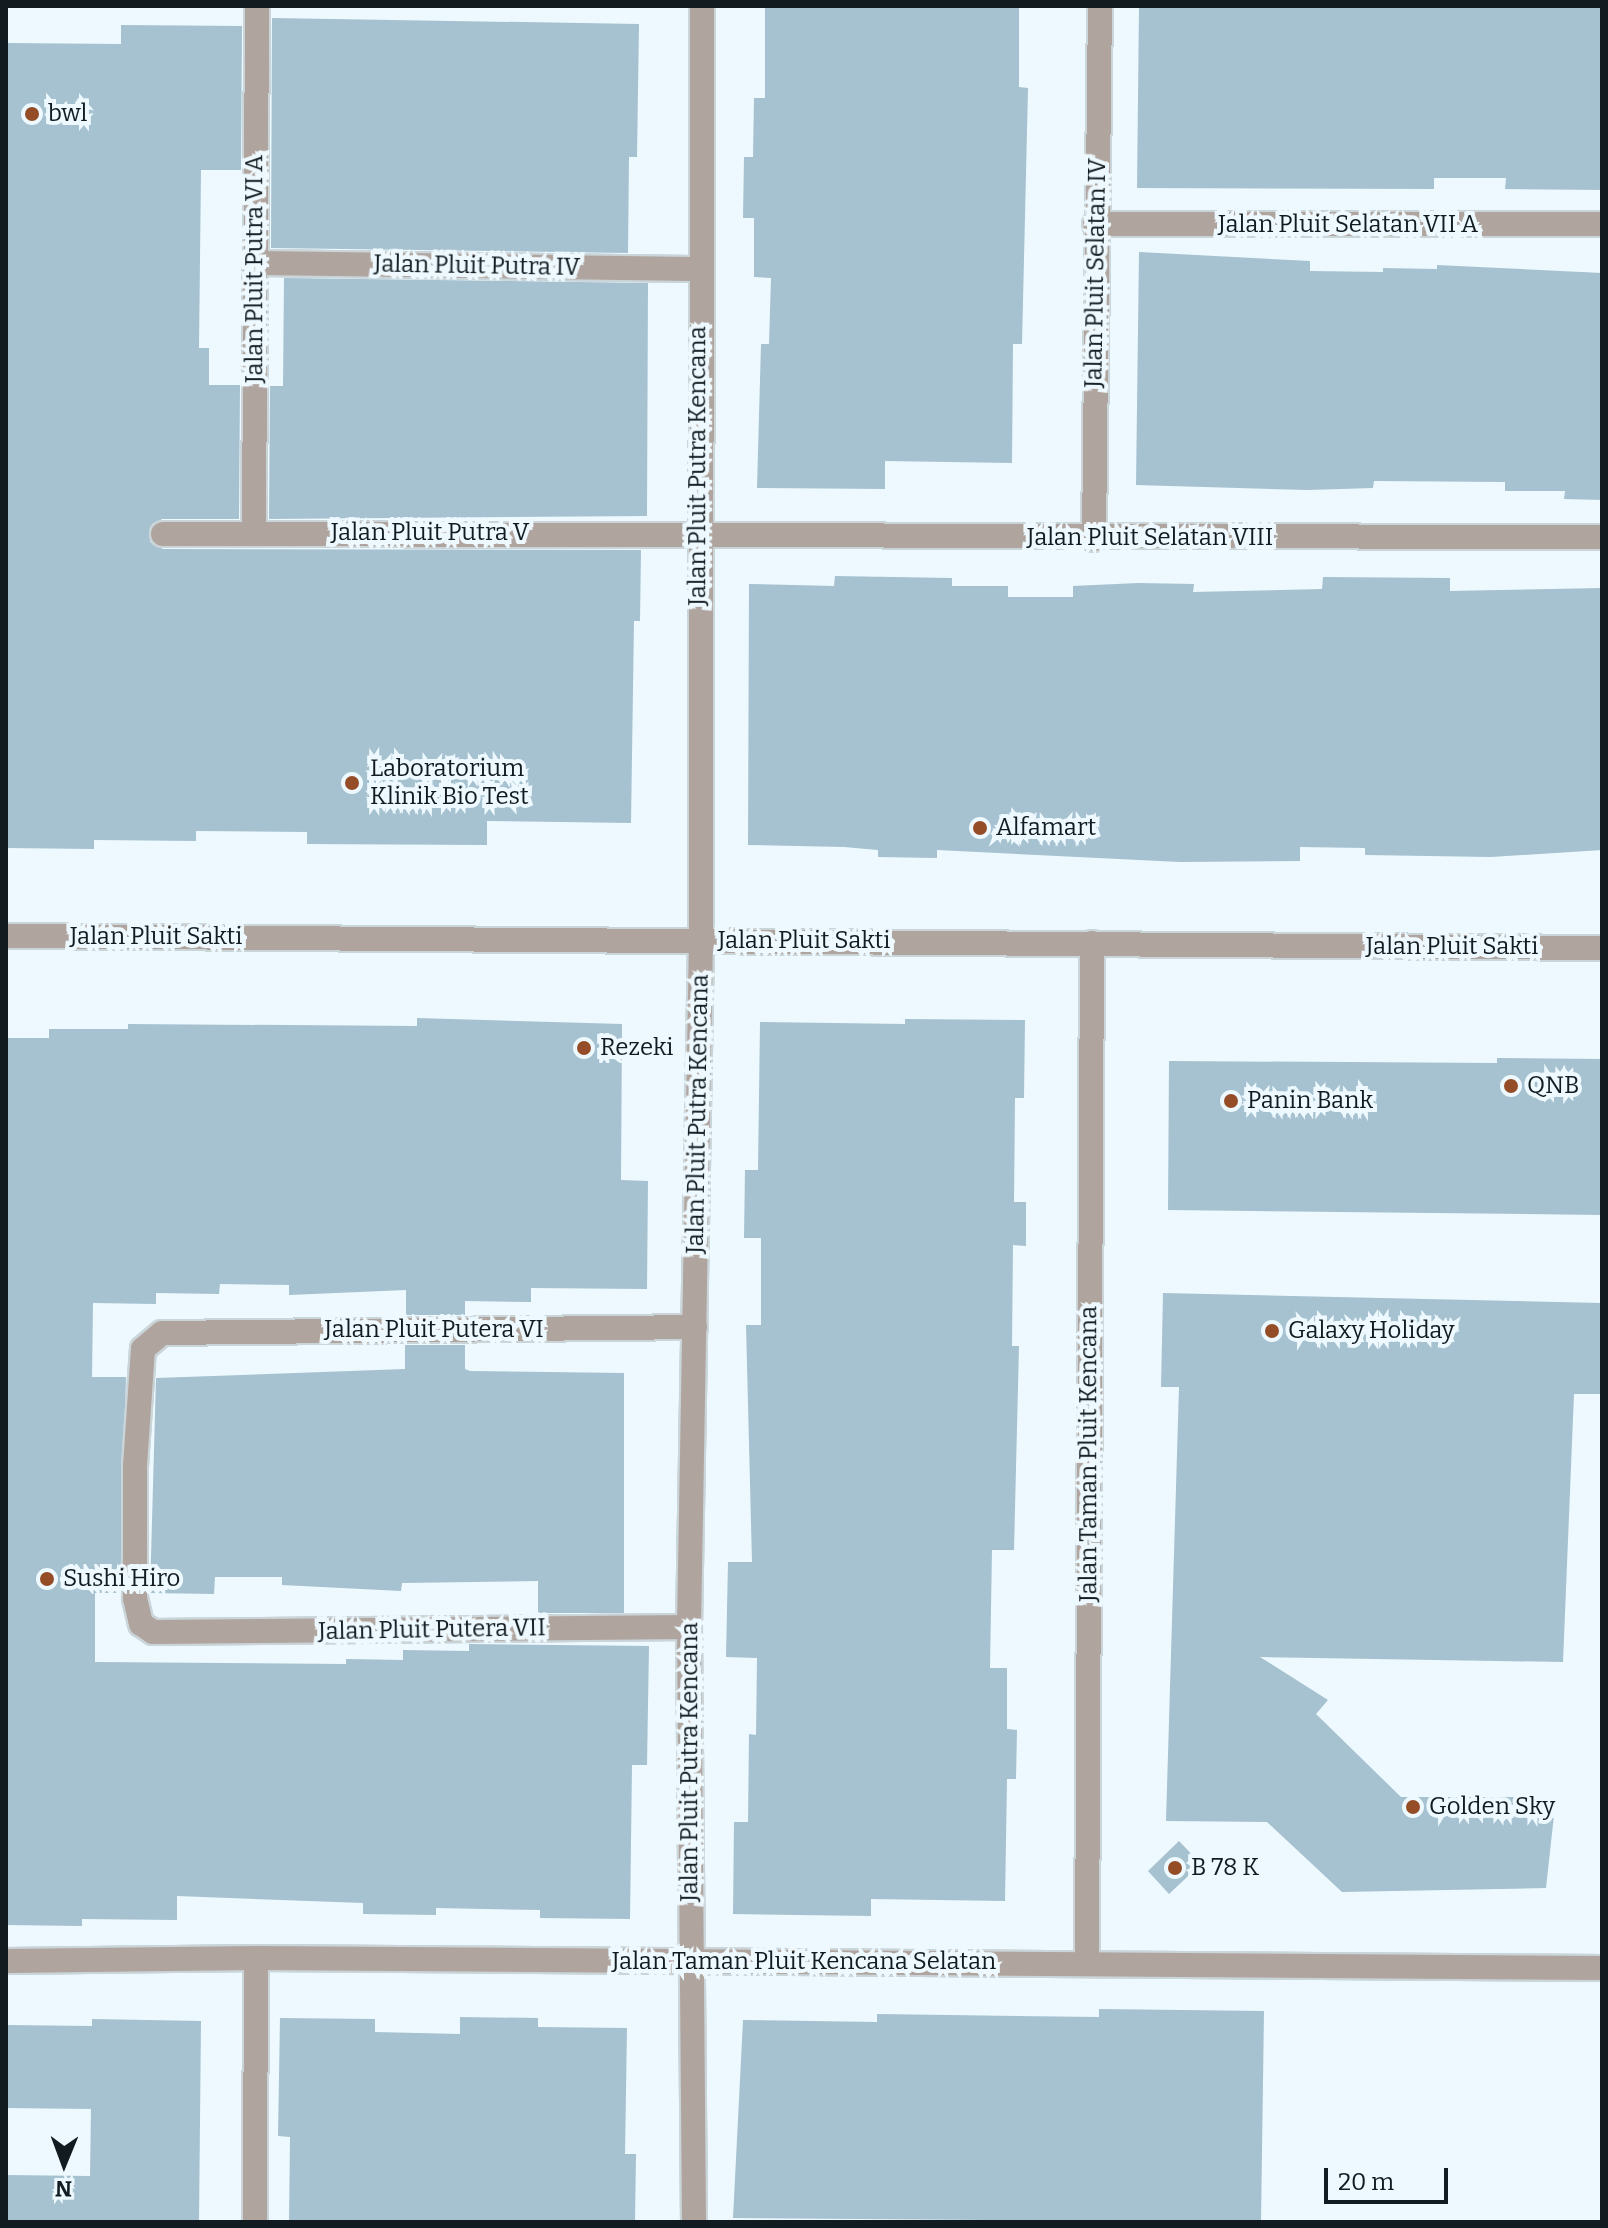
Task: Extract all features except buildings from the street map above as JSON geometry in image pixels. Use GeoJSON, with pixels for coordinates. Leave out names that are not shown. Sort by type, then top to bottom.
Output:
{"type":"FeatureCollection","features":[{"type":"Feature","properties":{"kind":"street","name":"Jalan Pluit Putra VI A"},"geometry":{"type":"LineString","coordinates":[[254,532],[257,6]]}},
{"type":"Feature","properties":{"kind":"street","name":"Jalan Pluit Putra Kencana"},"geometry":{"type":"LineString","coordinates":[[694,2222],[689,1627],[701,940],[697,535],[702,6]]}},
{"type":"Feature","properties":{"kind":"street","name":"Jalan Pluit Selatan IV"},"geometry":{"type":"LineString","coordinates":[[1094,539],[1095,224],[1100,6]]}},
{"type":"Feature","properties":{"kind":"street","name":"Jalan Pluit Selatan VII A"},"geometry":{"type":"LineString","coordinates":[[1095,224],[1602,224]]}},
{"type":"Feature","properties":{"kind":"street","name":"Jalan Pluit Putra IV"},"geometry":{"type":"LineString","coordinates":[[255,263],[699,269]]}},
{"type":"Feature","properties":{"kind":"street","name":"Jalan Pluit Putra V"},"geometry":{"type":"LineString","coordinates":[[163,534],[697,535]]}},
{"type":"Feature","properties":{"kind":"street","name":"Jalan Pluit Selatan VIII"},"geometry":{"type":"LineString","coordinates":[[697,535],[1094,539],[1602,537]]}},
{"type":"Feature","properties":{"kind":"street","name":"Jalan Pluit Sakti"},"geometry":{"type":"LineString","coordinates":[[6,936],[1602,948]]}},
{"type":"Feature","properties":{"kind":"street","name":"Jalan Taman Pluit Kencana"},"geometry":{"type":"LineString","coordinates":[[1087,1964],[1092,943]]}},
{"type":"Feature","properties":{"kind":"street","name":"Jalan Pluit Putera VI"},"geometry":{"type":"LineString","coordinates":[[175,1633],[153,1632],[141,1624],[135,1569],[143,1349],[154,1335],[173,1332],[695,1327]]}},
{"type":"Feature","properties":{"kind":"street","name":"Jalan Pluit Putera VII"},"geometry":{"type":"LineString","coordinates":[[175,1633],[689,1627]]}},
{"type":"Feature","properties":{"kind":"street","name":"Jalan Taman Pluit Kencana Selatan"},"geometry":{"type":"LineString","coordinates":[[6,1961],[256,1958],[1602,1968]]}},
{"type":"Feature","properties":{"kind":"street"},"geometry":{"type":"LineString","coordinates":[[255,2222],[256,1958]]}},
{"type":"Feature","properties":{"kind":"place","name":"bwl"},"geometry":{"type":"Point","coordinates":[32,114]}},
{"type":"Feature","properties":{"kind":"place","name":"Laboratorium Klinik Bio Test"},"geometry":{"type":"Point","coordinates":[352,783]}},
{"type":"Feature","properties":{"kind":"place","name":"Alfamart"},"geometry":{"type":"Point","coordinates":[980,828]}},
{"type":"Feature","properties":{"kind":"place","name":"Rezeki"},"geometry":{"type":"Point","coordinates":[584,1048]}},
{"type":"Feature","properties":{"kind":"place","name":"QNB"},"geometry":{"type":"Point","coordinates":[1511,1086]}},
{"type":"Feature","properties":{"kind":"place","name":"Panin Bank"},"geometry":{"type":"Point","coordinates":[1231,1101]}},
{"type":"Feature","properties":{"kind":"place","name":"Galaxy Holiday"},"geometry":{"type":"Point","coordinates":[1272,1331]}},
{"type":"Feature","properties":{"kind":"place","name":"Sushi Hiro"},"geometry":{"type":"Point","coordinates":[47,1579]}},
{"type":"Feature","properties":{"kind":"place","name":"Golden Sky"},"geometry":{"type":"Point","coordinates":[1413,1807]}},
{"type":"Feature","properties":{"kind":"place","name":"B 78 K"},"geometry":{"type":"Point","coordinates":[1175,1868]}}]}
